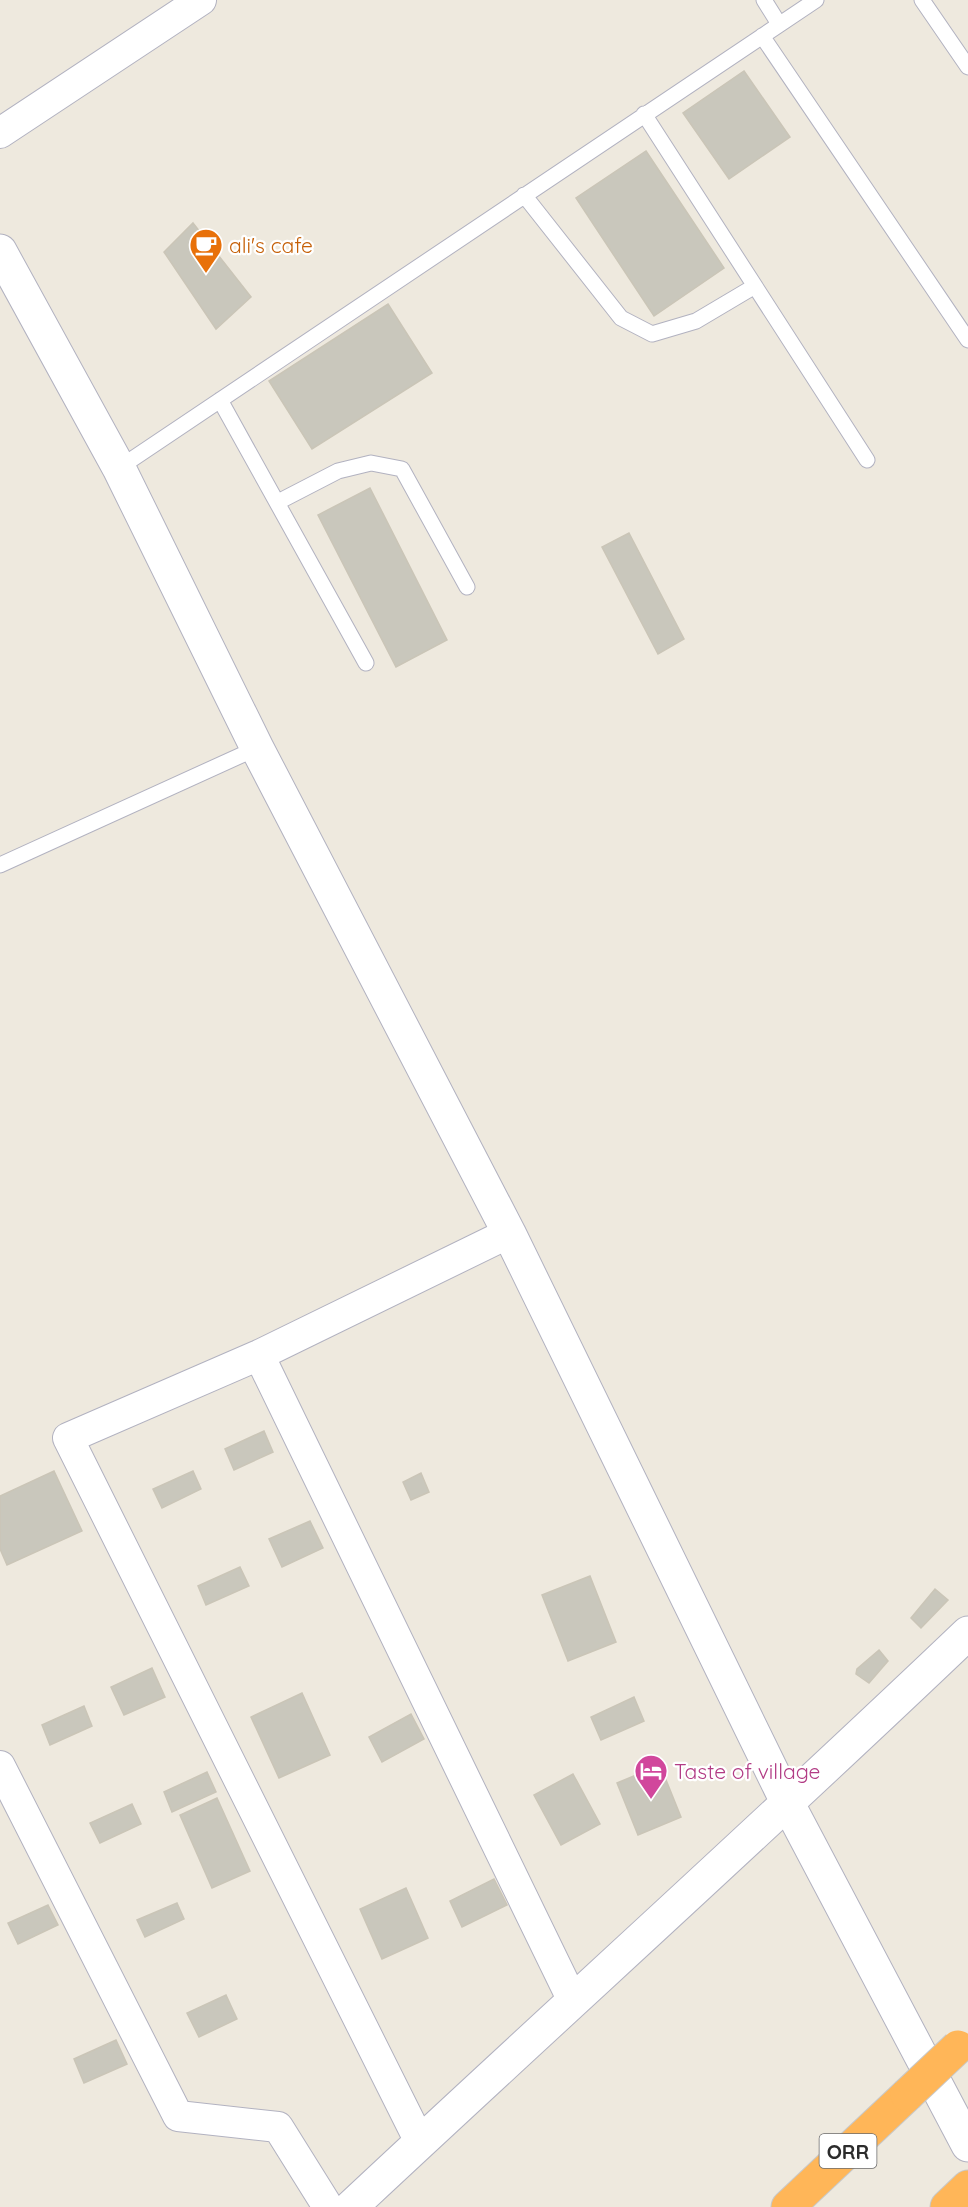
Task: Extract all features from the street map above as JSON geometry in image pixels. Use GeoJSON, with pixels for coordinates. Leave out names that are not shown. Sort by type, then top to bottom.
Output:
{"type":"FeatureCollection","features":[{"type":"Feature","properties":{"kind":"highway","name":"ORR"},"geometry":{"type":"LineString","coordinates":[[788,2207],[963,2042]]}},
{"type":"Feature","properties":{"kind":"main road"},"geometry":{"type":"LineString","coordinates":[[0,251],[119,468],[257,748],[509,1233],[788,1804],[968,2145]]}},
{"type":"Feature","properties":{"kind":"main road"},"geometry":{"type":"LineString","coordinates":[[351,2207],[572,1999],[788,1804],[968,1633]]}},
{"type":"Feature","properties":{"kind":"street"},"geometry":{"type":"LineString","coordinates":[[0,133],[201,0]]}},
{"type":"Feature","properties":{"kind":"street"},"geometry":{"type":"LineString","coordinates":[[420,2142],[68,1438],[259,1355],[509,1233]]}},
{"type":"Feature","properties":{"kind":"street"},"geometry":{"type":"LineString","coordinates":[[259,1355],[572,1999]]}},
{"type":"Feature","properties":{"kind":"street"},"geometry":{"type":"LineString","coordinates":[[0,1766],[178,2116],[278,2127],[328,2207]]}},
{"type":"Feature","properties":{"kind":"lane"},"geometry":{"type":"LineString","coordinates":[[764,0],[779,24]]}},
{"type":"Feature","properties":{"kind":"lane"},"geometry":{"type":"LineString","coordinates":[[119,468],[816,0]]}},
{"type":"Feature","properties":{"kind":"lane"},"geometry":{"type":"LineString","coordinates":[[922,0],[968,67]]}},
{"type":"Feature","properties":{"kind":"lane"},"geometry":{"type":"LineString","coordinates":[[762,36],[968,340]]}},
{"type":"Feature","properties":{"kind":"lane"},"geometry":{"type":"LineString","coordinates":[[644,114],[867,460]]}},
{"type":"Feature","properties":{"kind":"lane"},"geometry":{"type":"LineString","coordinates":[[524,195],[621,318],[652,334],[696,321],[755,286]]}},
{"type":"Feature","properties":{"kind":"lane"},"geometry":{"type":"LineString","coordinates":[[220,400],[366,663]]}},
{"type":"Feature","properties":{"kind":"lane"},"geometry":{"type":"LineString","coordinates":[[278,502],[338,471],[371,463],[402,469],[467,587]]}},
{"type":"Feature","properties":{"kind":"lane"},"geometry":{"type":"LineString","coordinates":[[0,865],[257,748]]}},
{"type":"Feature","properties":{"kind":"building"},"geometry":{"type":"Polygon","coordinates":[[[744,71],[790,137],[729,179],[683,113],[744,71]]]}},
{"type":"Feature","properties":{"kind":"building"},"geometry":{"type":"Polygon","coordinates":[[[646,151],[724,268],[654,316],[576,198],[646,151]]]}},
{"type":"Feature","properties":{"kind":"building","name":"ali's cafe"},"geometry":{"type":"Polygon","coordinates":[[[193,223],[251,297],[216,329],[164,252],[193,223]]]}},
{"type":"Feature","properties":{"kind":"building"},"geometry":{"type":"Polygon","coordinates":[[[388,304],[432,373],[312,449],[269,381],[388,304]]]}},
{"type":"Feature","properties":{"kind":"building"},"geometry":{"type":"Polygon","coordinates":[[[370,488],[447,640],[396,667],[318,515],[370,488]]]}},
{"type":"Feature","properties":{"kind":"building"},"geometry":{"type":"Polygon","coordinates":[[[629,533],[684,639],[658,654],[602,547],[629,533]]]}},
{"type":"Feature","properties":{"kind":"building"},"geometry":{"type":"Polygon","coordinates":[[[264,1431],[273,1452],[234,1470],[225,1449],[264,1431]]]}},
{"type":"Feature","properties":{"kind":"building"},"geometry":{"type":"Polygon","coordinates":[[[54,1471],[82,1531],[7,1565],[0,1549],[0,1496],[54,1471]]]}},
{"type":"Feature","properties":{"kind":"building"},"geometry":{"type":"Polygon","coordinates":[[[193,1471],[201,1489],[162,1508],[153,1489],[193,1471]]]}},
{"type":"Feature","properties":{"kind":"building"},"geometry":{"type":"Polygon","coordinates":[[[421,1473],[429,1492],[411,1500],[403,1482],[421,1473]]]}},
{"type":"Feature","properties":{"kind":"building"},"geometry":{"type":"Polygon","coordinates":[[[310,1521],[323,1548],[282,1567],[269,1539],[310,1521]]]}},
{"type":"Feature","properties":{"kind":"building"},"geometry":{"type":"Polygon","coordinates":[[[240,1567],[249,1586],[206,1605],[198,1586],[240,1567]]]}},
{"type":"Feature","properties":{"kind":"building"},"geometry":{"type":"Polygon","coordinates":[[[590,1576],[616,1642],[568,1661],[542,1595],[590,1576]]]}},
{"type":"Feature","properties":{"kind":"building"},"geometry":{"type":"Polygon","coordinates":[[[935,1589],[948,1600],[921,1628],[911,1618],[935,1589]]]}},
{"type":"Feature","properties":{"kind":"building"},"geometry":{"type":"Polygon","coordinates":[[[879,1650],[888,1661],[869,1683],[856,1674],[857,1669],[879,1650]]]}},
{"type":"Feature","properties":{"kind":"building"},"geometry":{"type":"Polygon","coordinates":[[[152,1668],[165,1697],[124,1715],[111,1687],[152,1668]]]}},
{"type":"Feature","properties":{"kind":"building"},"geometry":{"type":"Polygon","coordinates":[[[302,1693],[330,1755],[279,1778],[251,1717],[302,1693]]]}},
{"type":"Feature","properties":{"kind":"building"},"geometry":{"type":"Polygon","coordinates":[[[634,1697],[644,1721],[601,1740],[591,1717],[634,1697]]]}},
{"type":"Feature","properties":{"kind":"building"},"geometry":{"type":"Polygon","coordinates":[[[84,1706],[92,1726],[50,1745],[42,1725],[84,1706]]]}},
{"type":"Feature","properties":{"kind":"building"},"geometry":{"type":"Polygon","coordinates":[[[411,1714],[424,1739],[382,1762],[369,1737],[411,1714]]]}},
{"type":"Feature","properties":{"kind":"building"},"geometry":{"type":"Polygon","coordinates":[[[660,1765],[681,1817],[638,1835],[617,1783],[660,1765]]]}},
{"type":"Feature","properties":{"kind":"building"},"geometry":{"type":"Polygon","coordinates":[[[207,1772],[216,1792],[172,1812],[164,1792],[207,1772]]]}},
{"type":"Feature","properties":{"kind":"building"},"geometry":{"type":"Polygon","coordinates":[[[573,1774],[600,1824],[561,1845],[534,1795],[573,1774]]]}},
{"type":"Feature","properties":{"kind":"building"},"geometry":{"type":"Polygon","coordinates":[[[217,1798],[250,1871],[212,1888],[180,1815],[217,1798]]]}},
{"type":"Feature","properties":{"kind":"building"},"geometry":{"type":"Polygon","coordinates":[[[132,1804],[141,1824],[100,1843],[90,1823],[132,1804]]]}},
{"type":"Feature","properties":{"kind":"building"},"geometry":{"type":"Polygon","coordinates":[[[494,1879],[507,1905],[462,1927],[450,1901],[494,1879]]]}},
{"type":"Feature","properties":{"kind":"building"},"geometry":{"type":"Polygon","coordinates":[[[406,1888],[428,1938],[382,1959],[360,1909],[406,1888]]]}},
{"type":"Feature","properties":{"kind":"building"},"geometry":{"type":"Polygon","coordinates":[[[177,1903],[184,1919],[145,1937],[137,1920],[177,1903]]]}},
{"type":"Feature","properties":{"kind":"building"},"geometry":{"type":"Polygon","coordinates":[[[48,1905],[58,1925],[18,1944],[8,1923],[48,1905]]]}},
{"type":"Feature","properties":{"kind":"building"},"geometry":{"type":"Polygon","coordinates":[[[226,1995],[237,2019],[199,2037],[187,2013],[226,1995]]]}},
{"type":"Feature","properties":{"kind":"building"},"geometry":{"type":"Polygon","coordinates":[[[116,2040],[127,2064],[84,2083],[74,2059],[116,2040]]]}},
{"type":"Feature","properties":{"kind":"place","name":"ali's cafe"},"geometry":{"type":"Point","coordinates":[206,274]}},
{"type":"Feature","properties":{"kind":"place","name":"Taste of village"},"geometry":{"type":"Point","coordinates":[651,1800]}}]}
